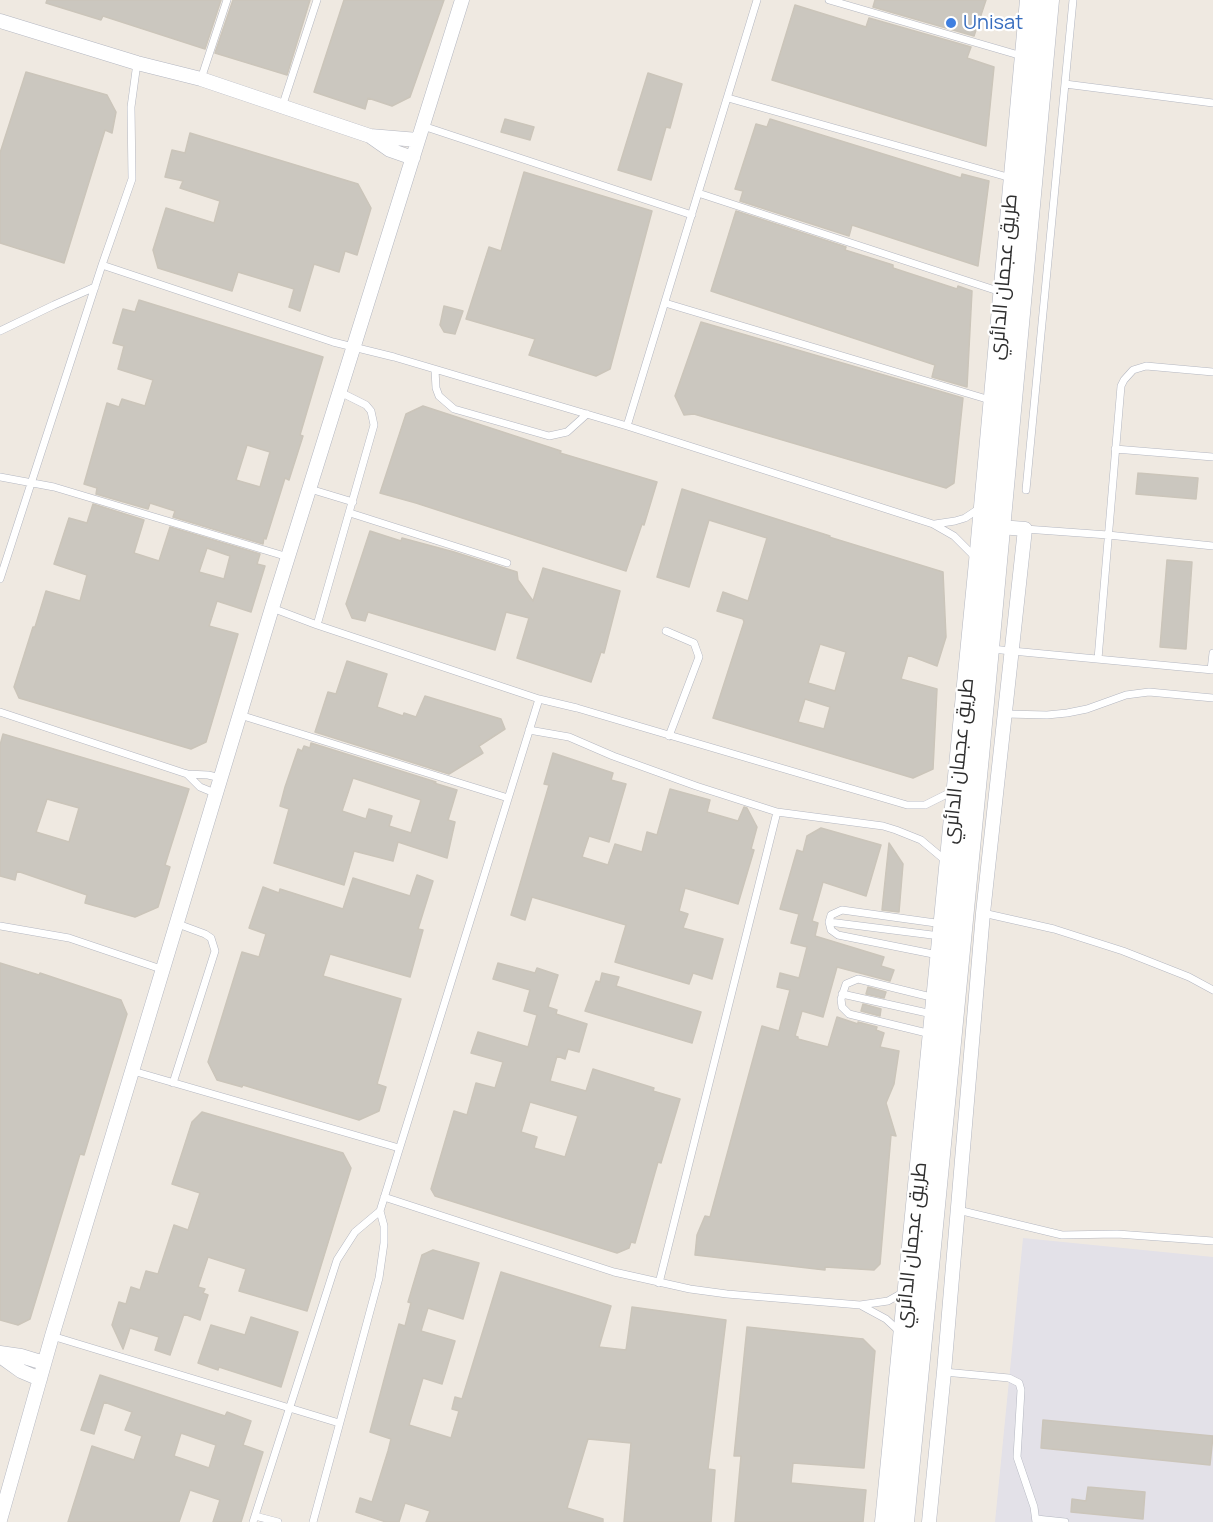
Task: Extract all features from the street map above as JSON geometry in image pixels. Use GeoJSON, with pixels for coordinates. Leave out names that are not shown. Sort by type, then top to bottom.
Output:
{"type":"FeatureCollection","features":[{"type":"Feature","properties":{"kind":"main road","name":"طريق عجمان الدائري"},"geometry":{"type":"LineString","coordinates":[[885,1522],[979,562],[1030,0]]}},
{"type":"Feature","properties":{"kind":"main road","name":"طريق عجمان الدائري"},"geometry":{"type":"LineString","coordinates":[[904,1522],[989,649],[1048,0]]}},
{"type":"Feature","properties":{"kind":"street"},"geometry":{"type":"LineString","coordinates":[[0,1520],[52,1336],[272,608],[462,0]]}},
{"type":"Feature","properties":{"kind":"street"},"geometry":{"type":"LineString","coordinates":[[0,21],[282,106],[370,136],[390,150],[413,158]]}},
{"type":"Feature","properties":{"kind":"street"},"geometry":{"type":"LineString","coordinates":[[370,136],[394,136],[418,140]]}},
{"type":"Feature","properties":{"kind":"street"},"geometry":{"type":"LineString","coordinates":[[929,1522],[945,1372],[983,913],[1025,529],[1000,527]]}},
{"type":"Feature","properties":{"kind":"street"},"geometry":{"type":"LineString","coordinates":[[0,1355],[21,1356],[44,1364]]}},
{"type":"Feature","properties":{"kind":"street"},"geometry":{"type":"LineString","coordinates":[[0,1355],[21,1371],[40,1379]]}},
{"type":"Feature","properties":{"kind":"lane"},"geometry":{"type":"LineString","coordinates":[[201,80],[227,0]]}},
{"type":"Feature","properties":{"kind":"lane"},"geometry":{"type":"LineString","coordinates":[[282,106],[317,0]]}},
{"type":"Feature","properties":{"kind":"lane"},"geometry":{"type":"LineString","coordinates":[[627,426],[757,0]]}},
{"type":"Feature","properties":{"kind":"lane"},"geometry":{"type":"LineString","coordinates":[[829,0],[1025,57]]}},
{"type":"Feature","properties":{"kind":"lane"},"geometry":{"type":"LineString","coordinates":[[857,8],[860,0]]}},
{"type":"Feature","properties":{"kind":"lane"},"geometry":{"type":"LineString","coordinates":[[1026,490],[1073,0]]}},
{"type":"Feature","properties":{"kind":"lane"},"geometry":{"type":"LineString","coordinates":[[0,579],[132,179],[131,107],[137,63]]}},
{"type":"Feature","properties":{"kind":"lane"},"geometry":{"type":"LineString","coordinates":[[1065,84],[1213,103]]}},
{"type":"Feature","properties":{"kind":"lane"},"geometry":{"type":"LineString","coordinates":[[728,98],[1014,179]]}},
{"type":"Feature","properties":{"kind":"lane"},"geometry":{"type":"LineString","coordinates":[[423,126],[692,215]]}},
{"type":"Feature","properties":{"kind":"lane"},"geometry":{"type":"LineString","coordinates":[[698,193],[1003,293]]}},
{"type":"Feature","properties":{"kind":"lane"},"geometry":{"type":"LineString","coordinates":[[102,265],[333,342],[355,346],[627,426],[933,524],[954,536],[979,562]]}},
{"type":"Feature","properties":{"kind":"lane"},"geometry":{"type":"LineString","coordinates":[[0,331],[54,304],[95,287]]}},
{"type":"Feature","properties":{"kind":"lane"},"geometry":{"type":"LineString","coordinates":[[665,303],[993,400]]}},
{"type":"Feature","properties":{"kind":"lane"},"geometry":{"type":"LineString","coordinates":[[1098,659],[1120,392],[1124,380],[1133,370],[1146,366],[1213,372]]}},
{"type":"Feature","properties":{"kind":"lane"},"geometry":{"type":"LineString","coordinates":[[435,370],[436,388],[439,396],[448,406],[496,421],[549,436],[567,432],[587,414]]}},
{"type":"Feature","properties":{"kind":"lane"},"geometry":{"type":"LineString","coordinates":[[317,625],[374,425],[374,418],[366,405],[340,393]]}},
{"type":"Feature","properties":{"kind":"lane"},"geometry":{"type":"LineString","coordinates":[[1115,449],[1213,457]]}},
{"type":"Feature","properties":{"kind":"lane"},"geometry":{"type":"LineString","coordinates":[[0,477],[54,487],[288,557]]}},
{"type":"Feature","properties":{"kind":"lane"},"geometry":{"type":"LineString","coordinates":[[310,489],[353,502]]}},
{"type":"Feature","properties":{"kind":"lane"},"geometry":{"type":"LineString","coordinates":[[933,524],[965,518],[983,505]]}},
{"type":"Feature","properties":{"kind":"lane"},"geometry":{"type":"LineString","coordinates":[[350,513],[507,563]]}},
{"type":"Feature","properties":{"kind":"lane"},"geometry":{"type":"LineString","coordinates":[[1025,529],[1213,546]]}},
{"type":"Feature","properties":{"kind":"lane"},"geometry":{"type":"LineString","coordinates":[[272,608],[539,699],[577,708],[907,805],[925,805],[956,789]]}},
{"type":"Feature","properties":{"kind":"lane"},"geometry":{"type":"LineString","coordinates":[[666,631],[694,643],[699,657],[669,736]]}},
{"type":"Feature","properties":{"kind":"lane"},"geometry":{"type":"LineString","coordinates":[[989,649],[1212,670],[1213,653]]}},
{"type":"Feature","properties":{"kind":"lane"},"geometry":{"type":"LineString","coordinates":[[1006,714],[1036,715],[1087,709],[1139,693],[1213,698]]}},
{"type":"Feature","properties":{"kind":"lane"},"geometry":{"type":"LineString","coordinates":[[313,1522],[379,1278],[384,1235],[380,1211],[539,699]]}},
{"type":"Feature","properties":{"kind":"lane"},"geometry":{"type":"LineString","coordinates":[[0,712],[187,774],[208,775],[222,779]]}},
{"type":"Feature","properties":{"kind":"lane"},"geometry":{"type":"LineString","coordinates":[[240,715],[508,798]]}},
{"type":"Feature","properties":{"kind":"lane"},"geometry":{"type":"LineString","coordinates":[[529,730],[569,737],[696,786],[777,812],[884,826],[921,840],[949,865]]}},
{"type":"Feature","properties":{"kind":"lane"},"geometry":{"type":"LineString","coordinates":[[187,774],[200,787],[217,794]]}},
{"type":"Feature","properties":{"kind":"lane"},"geometry":{"type":"LineString","coordinates":[[659,1283],[777,812]]}},
{"type":"Feature","properties":{"kind":"lane"},"geometry":{"type":"LineString","coordinates":[[845,910],[942,938],[838,935],[831,930],[829,922],[835,912],[845,910]]}},
{"type":"Feature","properties":{"kind":"lane"},"geometry":{"type":"LineString","coordinates":[[983,913],[1054,929],[1123,951],[1189,977],[1213,990]]}},
{"type":"Feature","properties":{"kind":"lane"},"geometry":{"type":"LineString","coordinates":[[829,922],[942,938]]}},
{"type":"Feature","properties":{"kind":"lane"},"geometry":{"type":"LineString","coordinates":[[173,1083],[215,951],[214,944],[205,934],[178,924]]}},
{"type":"Feature","properties":{"kind":"lane"},"geometry":{"type":"LineString","coordinates":[[0,926],[69,938],[164,970]]}},
{"type":"Feature","properties":{"kind":"lane"},"geometry":{"type":"LineString","coordinates":[[861,980],[935,1016],[849,1014],[842,1007],[842,994],[849,981],[861,980]]}},
{"type":"Feature","properties":{"kind":"lane"},"geometry":{"type":"LineString","coordinates":[[842,994],[935,1016]]}},
{"type":"Feature","properties":{"kind":"lane"},"geometry":{"type":"LineString","coordinates":[[133,1071],[399,1148]]}},
{"type":"Feature","properties":{"kind":"lane"},"geometry":{"type":"LineString","coordinates":[[384,1197],[577,1260],[659,1283],[727,1294],[860,1305],[888,1300],[909,1289]]}},
{"type":"Feature","properties":{"kind":"lane"},"geometry":{"type":"LineString","coordinates":[[958,1210],[1062,1235],[1117,1234],[1213,1241]]}},
{"type":"Feature","properties":{"kind":"lane"},"geometry":{"type":"LineString","coordinates":[[278,1522],[254,1519],[337,1260],[355,1232],[380,1211]]}},
{"type":"Feature","properties":{"kind":"lane"},"geometry":{"type":"LineString","coordinates":[[860,1305],[886,1319],[903,1336]]}},
{"type":"Feature","properties":{"kind":"lane"},"geometry":{"type":"LineString","coordinates":[[52,1336],[339,1423]]}},
{"type":"Feature","properties":{"kind":"lane"},"geometry":{"type":"LineString","coordinates":[[945,1372],[1009,1378],[1019,1383],[1021,1390],[1017,1457],[1036,1521],[1065,1522]]}},
{"type":"Feature","properties":{"kind":"shaded area"},"geometry":{"type":"Polygon","coordinates":[[[1023,1238],[1213,1257],[1213,1522],[995,1522],[1023,1238]]]}},
{"type":"Feature","properties":{"kind":"building"},"geometry":{"type":"Polygon","coordinates":[[[47,0],[221,0],[205,49],[103,16],[101,20],[46,3],[47,0]]]}},
{"type":"Feature","properties":{"kind":"building"},"geometry":{"type":"Polygon","coordinates":[[[233,0],[310,0],[287,75],[215,53],[233,0]]]}},
{"type":"Feature","properties":{"kind":"building"},"geometry":{"type":"Polygon","coordinates":[[[344,0],[444,0],[410,97],[392,106],[368,98],[365,109],[314,92],[344,0]]]}},
{"type":"Feature","properties":{"kind":"building","name":"Unisat"},"geometry":{"type":"Polygon","coordinates":[[[875,0],[986,0],[974,36],[873,7],[875,0]]]}},
{"type":"Feature","properties":{"kind":"building"},"geometry":{"type":"Polygon","coordinates":[[[795,5],[866,27],[869,18],[971,47],[967,58],[994,67],[986,146],[772,80],[795,5]]]}},
{"type":"Feature","properties":{"kind":"building"},"geometry":{"type":"Polygon","coordinates":[[[26,72],[107,95],[116,112],[112,133],[105,130],[64,263],[0,243],[0,153],[26,72]]]}},
{"type":"Feature","properties":{"kind":"building"},"geometry":{"type":"Polygon","coordinates":[[[648,73],[682,84],[670,128],[666,127],[651,180],[618,170],[648,73]]]}},
{"type":"Feature","properties":{"kind":"building"},"geometry":{"type":"Polygon","coordinates":[[[505,119],[534,127],[530,140],[501,132],[505,119]]]}},
{"type":"Feature","properties":{"kind":"building"},"geometry":{"type":"Polygon","coordinates":[[[770,119],[961,178],[962,174],[989,181],[978,266],[852,225],[849,236],[740,201],[743,191],[735,189],[756,124],[767,127],[770,119]]]}},
{"type":"Feature","properties":{"kind":"building"},"geometry":{"type":"Polygon","coordinates":[[[190,133],[358,184],[371,208],[357,255],[345,251],[339,272],[314,264],[300,311],[289,307],[294,289],[238,272],[232,291],[158,268],[153,250],[166,208],[214,223],[220,201],[180,188],[183,181],[165,177],[172,150],[185,153],[190,133]]]}},
{"type":"Feature","properties":{"kind":"building"},"geometry":{"type":"Polygon","coordinates":[[[524,172],[652,211],[610,369],[596,376],[529,355],[535,339],[466,319],[489,247],[501,251],[524,172]]]}},
{"type":"Feature","properties":{"kind":"building"},"geometry":{"type":"Polygon","coordinates":[[[736,211],[846,247],[845,250],[893,265],[893,268],[957,289],[958,286],[972,291],[967,387],[932,377],[935,365],[711,291],[736,211]]]}},
{"type":"Feature","properties":{"kind":"building"},"geometry":{"type":"Polygon","coordinates":[[[139,300],[323,357],[289,480],[285,478],[263,544],[173,517],[175,511],[150,503],[148,509],[96,494],[97,488],[84,484],[107,403],[119,407],[122,399],[145,406],[153,380],[118,369],[124,346],[113,343],[123,309],[135,312],[139,300]],[[247,445],[236,480],[260,487],[270,452],[247,445]]]}},
{"type":"Feature","properties":{"kind":"building"},"geometry":{"type":"Polygon","coordinates":[[[444,306],[463,311],[455,334],[444,332],[440,325],[444,306]]]}},
{"type":"Feature","properties":{"kind":"building"},"geometry":{"type":"Polygon","coordinates":[[[701,322],[963,398],[954,483],[946,488],[694,414],[684,415],[675,396],[701,322]]]}},
{"type":"Feature","properties":{"kind":"building"},"geometry":{"type":"Polygon","coordinates":[[[423,406],[561,451],[560,453],[657,482],[644,525],[642,524],[626,571],[380,493],[406,414],[423,406]]]}},
{"type":"Feature","properties":{"kind":"building"},"geometry":{"type":"Polygon","coordinates":[[[1138,473],[1198,478],[1196,499],[1136,494],[1138,473]]]}},
{"type":"Feature","properties":{"kind":"building"},"geometry":{"type":"Polygon","coordinates":[[[682,489],[943,572],[946,637],[937,666],[908,655],[901,679],[937,689],[933,769],[913,778],[713,718],[744,622],[743,619],[717,611],[723,592],[748,601],[767,538],[709,520],[689,587],[657,577],[682,489]],[[820,644],[808,683],[835,691],[846,652],[820,644]],[[805,699],[798,722],[824,729],[830,707],[805,699]]]}},
{"type":"Feature","properties":{"kind":"building"},"geometry":{"type":"Polygon","coordinates":[[[93,504],[144,520],[134,553],[159,561],[170,527],[260,554],[257,564],[265,566],[251,612],[217,601],[209,626],[238,634],[206,742],[191,749],[19,698],[14,687],[46,591],[80,601],[87,575],[54,564],[69,518],[87,523],[93,504]],[[207,548],[199,572],[224,579],[230,556],[207,548]]]}},
{"type":"Feature","properties":{"kind":"building"},"geometry":{"type":"Polygon","coordinates":[[[370,531],[401,541],[402,538],[454,552],[517,572],[518,580],[533,601],[543,568],[620,591],[604,653],[601,652],[591,682],[517,658],[529,618],[506,612],[495,650],[368,612],[365,621],[352,618],[346,604],[370,531]]]}},
{"type":"Feature","properties":{"kind":"building"},"geometry":{"type":"Polygon","coordinates":[[[1167,560],[1192,562],[1186,649],[1160,647],[1167,560]]]}},
{"type":"Feature","properties":{"kind":"building"},"geometry":{"type":"Polygon","coordinates":[[[347,661],[387,674],[377,707],[403,716],[404,713],[416,717],[425,696],[501,719],[505,729],[479,746],[483,753],[449,774],[315,732],[328,692],[336,694],[347,661]]]}},
{"type":"Feature","properties":{"kind":"building"},"geometry":{"type":"Polygon","coordinates":[[[3,734],[189,789],[165,865],[170,867],[158,907],[135,917],[85,903],[87,895],[17,871],[15,880],[0,876],[0,745],[3,734]],[[47,799],[36,832],[69,842],[79,808],[47,799]]]}},
{"type":"Feature","properties":{"kind":"building"},"geometry":{"type":"Polygon","coordinates":[[[311,743],[457,790],[448,820],[455,822],[447,858],[398,842],[393,861],[354,851],[344,885],[274,863],[289,809],[280,806],[285,787],[298,749],[302,751],[304,746],[310,748],[311,743]],[[353,778],[342,811],[366,819],[369,809],[392,816],[389,826],[411,833],[421,800],[353,778]]]}},
{"type":"Feature","properties":{"kind":"building"},"geometry":{"type":"Polygon","coordinates":[[[553,753],[613,773],[611,780],[626,784],[609,842],[589,836],[582,857],[608,865],[615,844],[642,852],[647,832],[657,835],[670,789],[710,800],[707,812],[738,821],[744,807],[747,808],[757,827],[751,849],[754,850],[738,904],[685,888],[679,911],[688,914],[683,928],[723,939],[712,979],[693,973],[689,984],[615,962],[626,925],[532,897],[525,920],[511,915],[549,785],[544,784],[553,753]]]}},
{"type":"Feature","properties":{"kind":"building"},"geometry":{"type":"Polygon","coordinates":[[[821,828],[881,845],[866,896],[823,882],[812,921],[818,923],[815,936],[884,957],[881,966],[894,970],[890,981],[837,967],[823,1017],[802,1011],[795,1036],[798,1039],[828,1047],[837,1017],[877,1027],[876,1030],[884,1033],[880,1047],[899,1051],[894,1084],[886,1103],[896,1136],[891,1135],[880,1264],[874,1270],[825,1267],[825,1270],[695,1255],[697,1235],[705,1216],[710,1217],[762,1026],[779,1031],[790,990],[777,987],[780,973],[799,978],[807,947],[791,943],[799,914],[780,909],[797,850],[803,852],[807,836],[821,828]]]}},
{"type":"Feature","properties":{"kind":"building"},"geometry":{"type":"Polygon","coordinates":[[[889,843],[903,864],[899,912],[882,910],[889,843]]]}},
{"type":"Feature","properties":{"kind":"building"},"geometry":{"type":"Polygon","coordinates":[[[417,875],[433,881],[418,929],[423,930],[410,977],[330,954],[323,976],[401,999],[377,1084],[386,1087],[379,1111],[359,1120],[243,1085],[242,1087],[217,1080],[208,1062],[242,952],[259,957],[266,934],[249,928],[263,887],[279,893],[280,889],[343,909],[353,878],[410,896],[417,875]]]}},
{"type":"Feature","properties":{"kind":"building"},"geometry":{"type":"Polygon","coordinates":[[[0,963],[39,975],[40,973],[121,1000],[127,1014],[84,1155],[80,1154],[30,1319],[18,1325],[0,1320],[0,963]]]}},
{"type":"Feature","properties":{"kind":"building"},"geometry":{"type":"Polygon","coordinates":[[[498,963],[535,973],[537,968],[558,975],[548,1007],[557,1010],[556,1014],[587,1024],[579,1052],[568,1049],[565,1059],[557,1056],[550,1081],[586,1091],[593,1069],[654,1088],[653,1091],[680,1099],[661,1163],[658,1162],[635,1243],[631,1242],[629,1248],[617,1253],[435,1196],[431,1189],[454,1111],[467,1115],[476,1083],[495,1088],[503,1062],[471,1053],[478,1032],[528,1047],[537,1015],[524,1011],[530,990],[493,979],[498,963]],[[530,1102],[521,1132],[537,1137],[534,1148],[565,1157],[578,1116],[530,1102]]]}},
{"type":"Feature","properties":{"kind":"building"},"geometry":{"type":"Polygon","coordinates":[[[602,973],[619,977],[616,986],[701,1012],[692,1043],[585,1011],[596,981],[600,982],[602,973]]]}},
{"type":"Feature","properties":{"kind":"building"},"geometry":{"type":"Polygon","coordinates":[[[868,987],[886,992],[884,998],[866,994],[868,987]]]}},
{"type":"Feature","properties":{"kind":"building"},"geometry":{"type":"Polygon","coordinates":[[[863,1004],[881,1009],[880,1016],[861,1011],[863,1004]]]}},
{"type":"Feature","properties":{"kind":"building"},"geometry":{"type":"Polygon","coordinates":[[[202,1112],[343,1153],[351,1168],[307,1311],[239,1291],[246,1269],[208,1257],[198,1287],[205,1289],[203,1293],[208,1295],[200,1320],[184,1314],[170,1355],[155,1350],[159,1337],[130,1328],[123,1349],[112,1325],[119,1302],[126,1304],[131,1287],[140,1290],[146,1271],[158,1274],[174,1225],[188,1230],[200,1193],[172,1184],[192,1122],[202,1112]]]}},
{"type":"Feature","properties":{"kind":"building"},"geometry":{"type":"Polygon","coordinates":[[[433,1250],[479,1263],[463,1319],[428,1308],[421,1331],[455,1341],[442,1384],[423,1378],[409,1425],[451,1438],[459,1411],[452,1409],[455,1397],[462,1399],[501,1272],[611,1306],[599,1347],[626,1350],[632,1307],[726,1320],[708,1469],[715,1470],[711,1522],[624,1522],[631,1443],[588,1439],[567,1508],[603,1519],[603,1522],[426,1522],[430,1511],[405,1503],[399,1522],[386,1522],[356,1512],[360,1498],[372,1502],[388,1451],[391,1439],[370,1432],[399,1324],[405,1326],[411,1303],[408,1302],[422,1255],[433,1250]]]}},
{"type":"Feature","properties":{"kind":"building"},"geometry":{"type":"Polygon","coordinates":[[[251,1317],[298,1332],[281,1387],[219,1367],[218,1370],[198,1363],[211,1325],[245,1335],[251,1317]]]}},
{"type":"Feature","properties":{"kind":"building"},"geometry":{"type":"Polygon","coordinates":[[[747,1327],[863,1339],[875,1351],[864,1468],[793,1463],[791,1483],[866,1490],[863,1522],[735,1522],[741,1456],[734,1456],[747,1327]]]}},
{"type":"Feature","properties":{"kind":"building"},"geometry":{"type":"Polygon","coordinates":[[[100,1375],[225,1416],[227,1412],[251,1421],[243,1445],[263,1452],[241,1522],[213,1522],[220,1500],[190,1490],[179,1522],[68,1522],[92,1446],[134,1460],[142,1436],[125,1430],[132,1412],[104,1402],[94,1434],[81,1430],[100,1375]],[[181,1433],[174,1456],[209,1468],[216,1445],[181,1433]]]}},
{"type":"Feature","properties":{"kind":"building"},"geometry":{"type":"Polygon","coordinates":[[[1043,1420],[1213,1436],[1210,1465],[1041,1448],[1043,1420]]]}},
{"type":"Feature","properties":{"kind":"building"},"geometry":{"type":"Polygon","coordinates":[[[1088,1487],[1145,1492],[1143,1519],[1071,1512],[1072,1499],[1086,1501],[1088,1487]]]}},
{"type":"Feature","properties":{"kind":"place","name":"Unisat"},"geometry":{"type":"Point","coordinates":[951,23]}}]}
